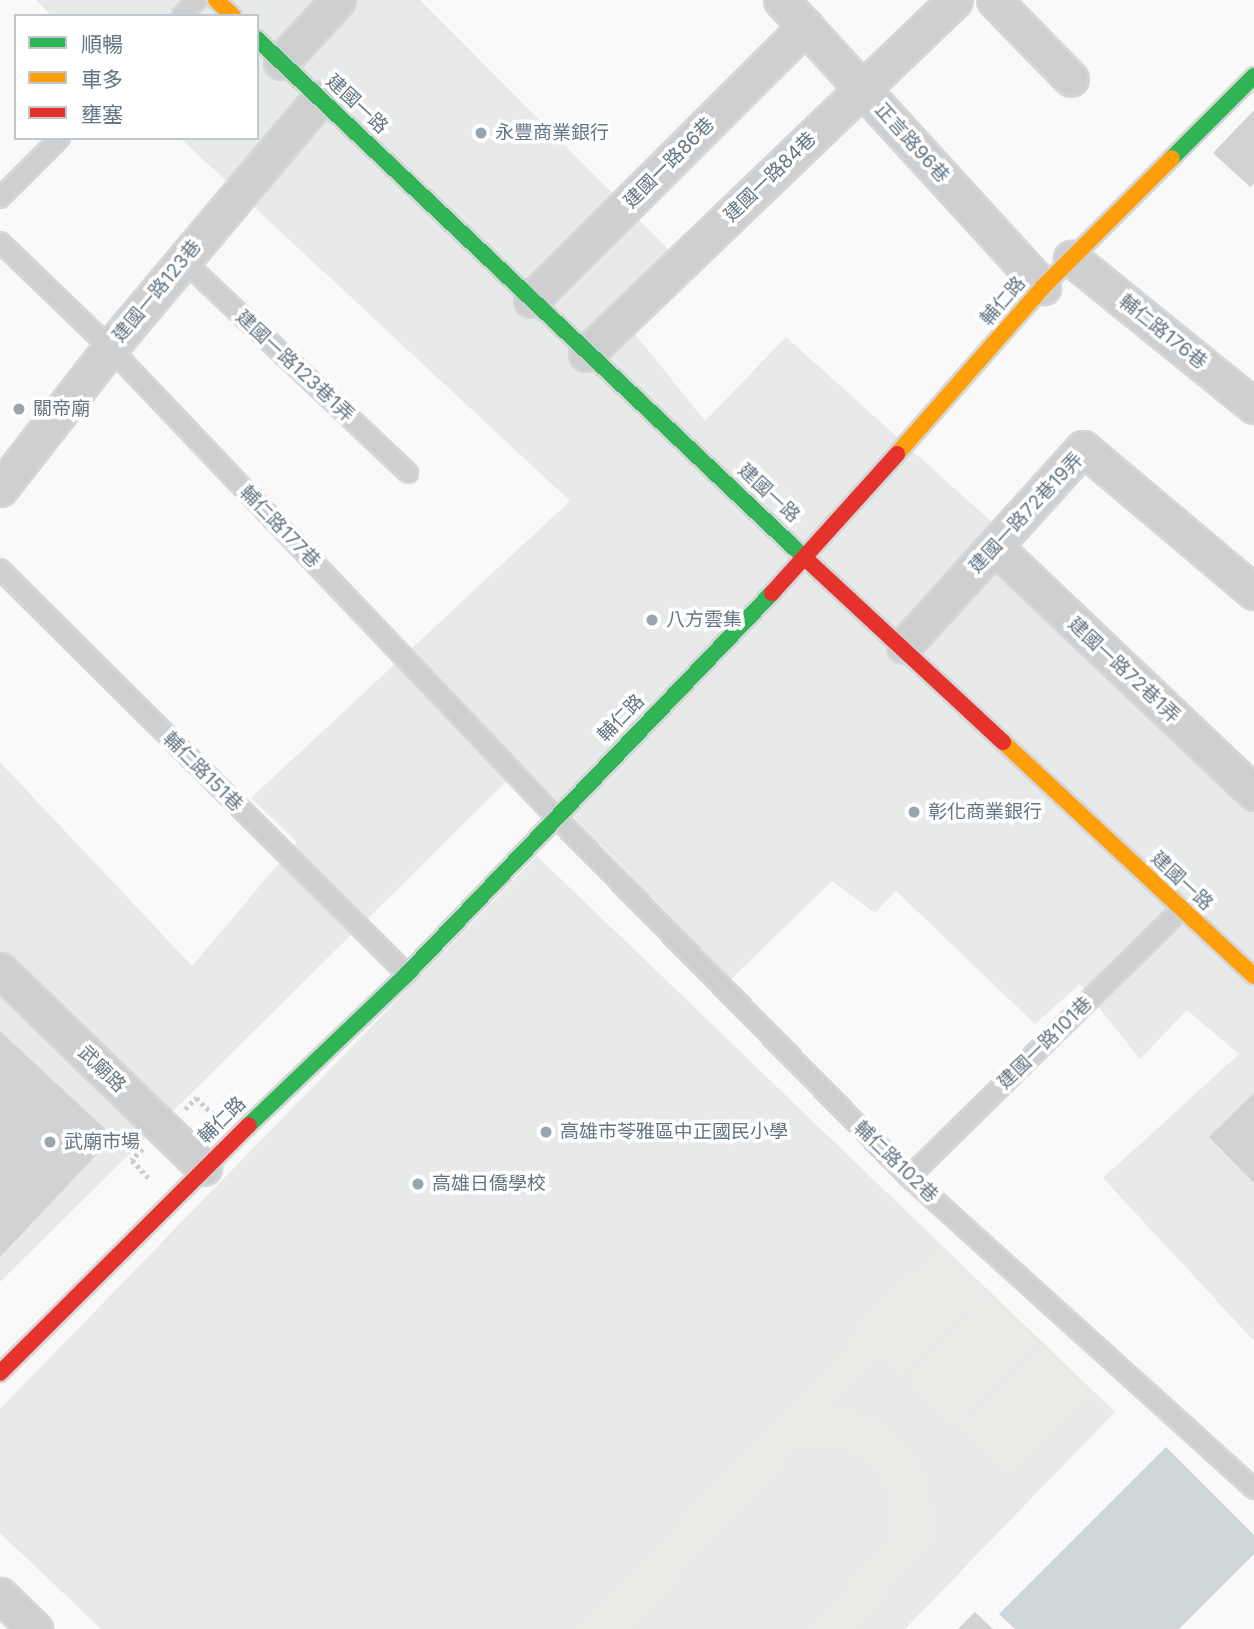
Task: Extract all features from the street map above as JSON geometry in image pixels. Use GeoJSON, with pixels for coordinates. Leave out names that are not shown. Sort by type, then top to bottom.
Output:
{"type":"FeatureCollection","features":[{"type":"Feature","properties":{"kind":"street"},"geometry":{"type":"LineString","coordinates":[[216,0],[231,14]]}},
{"type":"Feature","properties":{"kind":"street"},"geometry":{"type":"LineString","coordinates":[[281,62],[338,0]]}},
{"type":"Feature","properties":{"kind":"street","name":"建國一路84巷"},"geometry":{"type":"LineString","coordinates":[[586,354],[955,0]]}},
{"type":"Feature","properties":{"kind":"street"},"geometry":{"type":"LineString","coordinates":[[995,0],[1072,79]]}},
{"type":"Feature","properties":{"kind":"street","name":"正言路96巷"},"geometry":{"type":"LineString","coordinates":[[790,7],[1043,287]]}},
{"type":"Feature","properties":{"kind":"street","name":"建國一路86巷"},"geometry":{"type":"LineString","coordinates":[[531,300],[790,7]]}},
{"type":"Feature","properties":{"kind":"street","name":"建國一路"},"geometry":{"type":"LineString","coordinates":[[259,41],[586,354],[904,646],[1181,910],[1254,975]]}},
{"type":"Feature","properties":{"kind":"street","name":"輔仁路"},"geometry":{"type":"LineString","coordinates":[[0,1373],[204,1168],[407,974],[555,816],[807,557],[1043,287],[1254,76]]}},
{"type":"Feature","properties":{"kind":"street","name":"建國一路123巷"},"geometry":{"type":"LineString","coordinates":[[0,489],[110,348],[320,98]]}},
{"type":"Feature","properties":{"kind":"street","name":"輔仁路176巷"},"geometry":{"type":"LineString","coordinates":[[1071,258],[1254,406]]}},
{"type":"Feature","properties":{"kind":"street","name":"建國一路72巷19弄"},"geometry":{"type":"LineString","coordinates":[[904,646],[1083,448],[1254,592]]}},
{"type":"Feature","properties":{"kind":"street","name":"建國一路72巷1弄"},"geometry":{"type":"LineString","coordinates":[[994,546],[1254,793]]}},
{"type":"Feature","properties":{"kind":"street","name":"武廟路"},"geometry":{"type":"LineString","coordinates":[[0,970],[204,1168]]}},
{"type":"Feature","properties":{"kind":"street"},"geometry":{"type":"LineString","coordinates":[[0,1595],[36,1629]]}},
{"type":"Feature","properties":{"kind":"lane"},"geometry":{"type":"LineString","coordinates":[[184,14],[197,0]]}},
{"type":"Feature","properties":{"kind":"lane"},"geometry":{"type":"LineString","coordinates":[[0,198],[58,140]]}},
{"type":"Feature","properties":{"kind":"lane","name":"輔仁路177巷"},"geometry":{"type":"LineString","coordinates":[[0,242],[110,348],[555,816]]}},
{"type":"Feature","properties":{"kind":"lane","name":"建國一路123巷1弄"},"geometry":{"type":"LineString","coordinates":[[183,260],[408,473]]}},
{"type":"Feature","properties":{"kind":"lane","name":"輔仁路151巷"},"geometry":{"type":"LineString","coordinates":[[0,569],[407,974]]}},
{"type":"Feature","properties":{"kind":"lane","name":"輔仁路102巷"},"geometry":{"type":"LineString","coordinates":[[555,816],[909,1177],[1254,1489]]}},
{"type":"Feature","properties":{"kind":"lane","name":"建國一路101巷"},"geometry":{"type":"LineString","coordinates":[[909,1177],[1181,910]]}},
{"type":"Feature","properties":{"kind":"shaded area"},"geometry":{"type":"Polygon","coordinates":[[[36,0],[420,0],[688,269],[632,330],[705,421],[786,337],[994,524],[1254,776],[1254,1341],[1103,1178],[1239,1054],[1187,1010],[1140,1059],[1080,984],[1035,1024],[896,891],[875,913],[832,881],[731,979],[523,765],[0,1282],[0,762],[192,966],[297,842],[251,798],[570,501],[182,140],[259,140],[259,14],[50,14],[36,0]]]}},
{"type":"Feature","properties":{"kind":"shaded area","name":"高雄市苓雅區中正國民小學"},"geometry":{"type":"Polygon","coordinates":[[[537,856],[1115,1412],[905,1629],[101,1629],[0,1533],[0,1409],[537,856]]]}},
{"type":"Feature","properties":{"kind":"shaded area"},"geometry":{"type":"Polygon","coordinates":[[[938,1250],[983,1295],[900,1374],[881,1356],[827,1409],[844,1409],[883,1425],[911,1450],[926,1480],[932,1523],[929,1546],[850,1629],[810,1629],[886,1545],[895,1520],[882,1473],[852,1450],[825,1444],[797,1447],[628,1629],[579,1629],[858,1336],[854,1331],[938,1250]]]}},
{"type":"Feature","properties":{"kind":"shaded area"},"geometry":{"type":"Polygon","coordinates":[[[991,1297],[1037,1341],[956,1426],[910,1381],[991,1297]]]}},
{"type":"Feature","properties":{"kind":"shaded area"},"geometry":{"type":"Polygon","coordinates":[[[1042,1346],[1088,1390],[1007,1474],[961,1429],[1042,1346]]]}},
{"type":"Feature","properties":{"kind":"shaded area"},"geometry":{"type":"Polygon","coordinates":[[[1166,1447],[1254,1535],[1254,1554],[1179,1629],[1015,1629],[999,1614],[1166,1447]]]}},
{"type":"Feature","properties":{"kind":"building"},"geometry":{"type":"Polygon","coordinates":[[[1254,110],[1254,184],[1250,187],[1213,153],[1254,110]]]}},
{"type":"Feature","properties":{"kind":"building","name":"武廟市場"},"geometry":{"type":"Polygon","coordinates":[[[0,1031],[105,1129],[97,1154],[0,1257],[0,1031]]]}},
{"type":"Feature","properties":{"kind":"building"},"geometry":{"type":"Polygon","coordinates":[[[1254,1093],[1254,1183],[1209,1137],[1254,1093]]]}},
{"type":"Feature","properties":{"kind":"building"},"geometry":{"type":"Polygon","coordinates":[[[975,1612],[993,1629],[958,1629],[975,1612]]]}},
{"type":"Feature","properties":{"kind":"traffic: fast"},"geometry":{"type":"LineString","coordinates":[[259,41],[806,559]]}},
{"type":"Feature","properties":{"kind":"traffic: fast"},"geometry":{"type":"LineString","coordinates":[[1172,158],[1254,76]]}},
{"type":"Feature","properties":{"kind":"traffic: fast"},"geometry":{"type":"LineString","coordinates":[[249,1125],[407,974],[772,593]]}},
{"type":"Feature","properties":{"kind":"traffic: slow"},"geometry":{"type":"LineString","coordinates":[[216,0],[231,14]]}},
{"type":"Feature","properties":{"kind":"traffic: slow"},"geometry":{"type":"LineString","coordinates":[[897,454],[1043,287],[1172,158]]}},
{"type":"Feature","properties":{"kind":"traffic: slow"},"geometry":{"type":"LineString","coordinates":[[1003,742],[1254,976]]}},
{"type":"Feature","properties":{"kind":"traffic: jam"},"geometry":{"type":"LineString","coordinates":[[772,593],[897,454]]}},
{"type":"Feature","properties":{"kind":"traffic: jam"},"geometry":{"type":"LineString","coordinates":[[806,559],[1003,742]]}},
{"type":"Feature","properties":{"kind":"traffic: jam"},"geometry":{"type":"LineString","coordinates":[[0,1373],[249,1125]]}},
{"type":"Feature","properties":{"kind":"place","name":"永豐商業銀行"},"geometry":{"type":"Point","coordinates":[481,133]}},
{"type":"Feature","properties":{"kind":"place","name":"關帝廟"},"geometry":{"type":"Point","coordinates":[19,409]}},
{"type":"Feature","properties":{"kind":"place","name":"八方雲集"},"geometry":{"type":"Point","coordinates":[652,620]}},
{"type":"Feature","properties":{"kind":"place","name":"彰化商業銀行"},"geometry":{"type":"Point","coordinates":[914,812]}},
{"type":"Feature","properties":{"kind":"place","name":"高雄市苓雅區中正國民小學"},"geometry":{"type":"Point","coordinates":[546,1132]}},
{"type":"Feature","properties":{"kind":"place","name":"武廟市場"},"geometry":{"type":"Point","coordinates":[50,1142]}},
{"type":"Feature","properties":{"kind":"place","name":"高雄日僑學校"},"geometry":{"type":"Point","coordinates":[418,1184]}}]}
